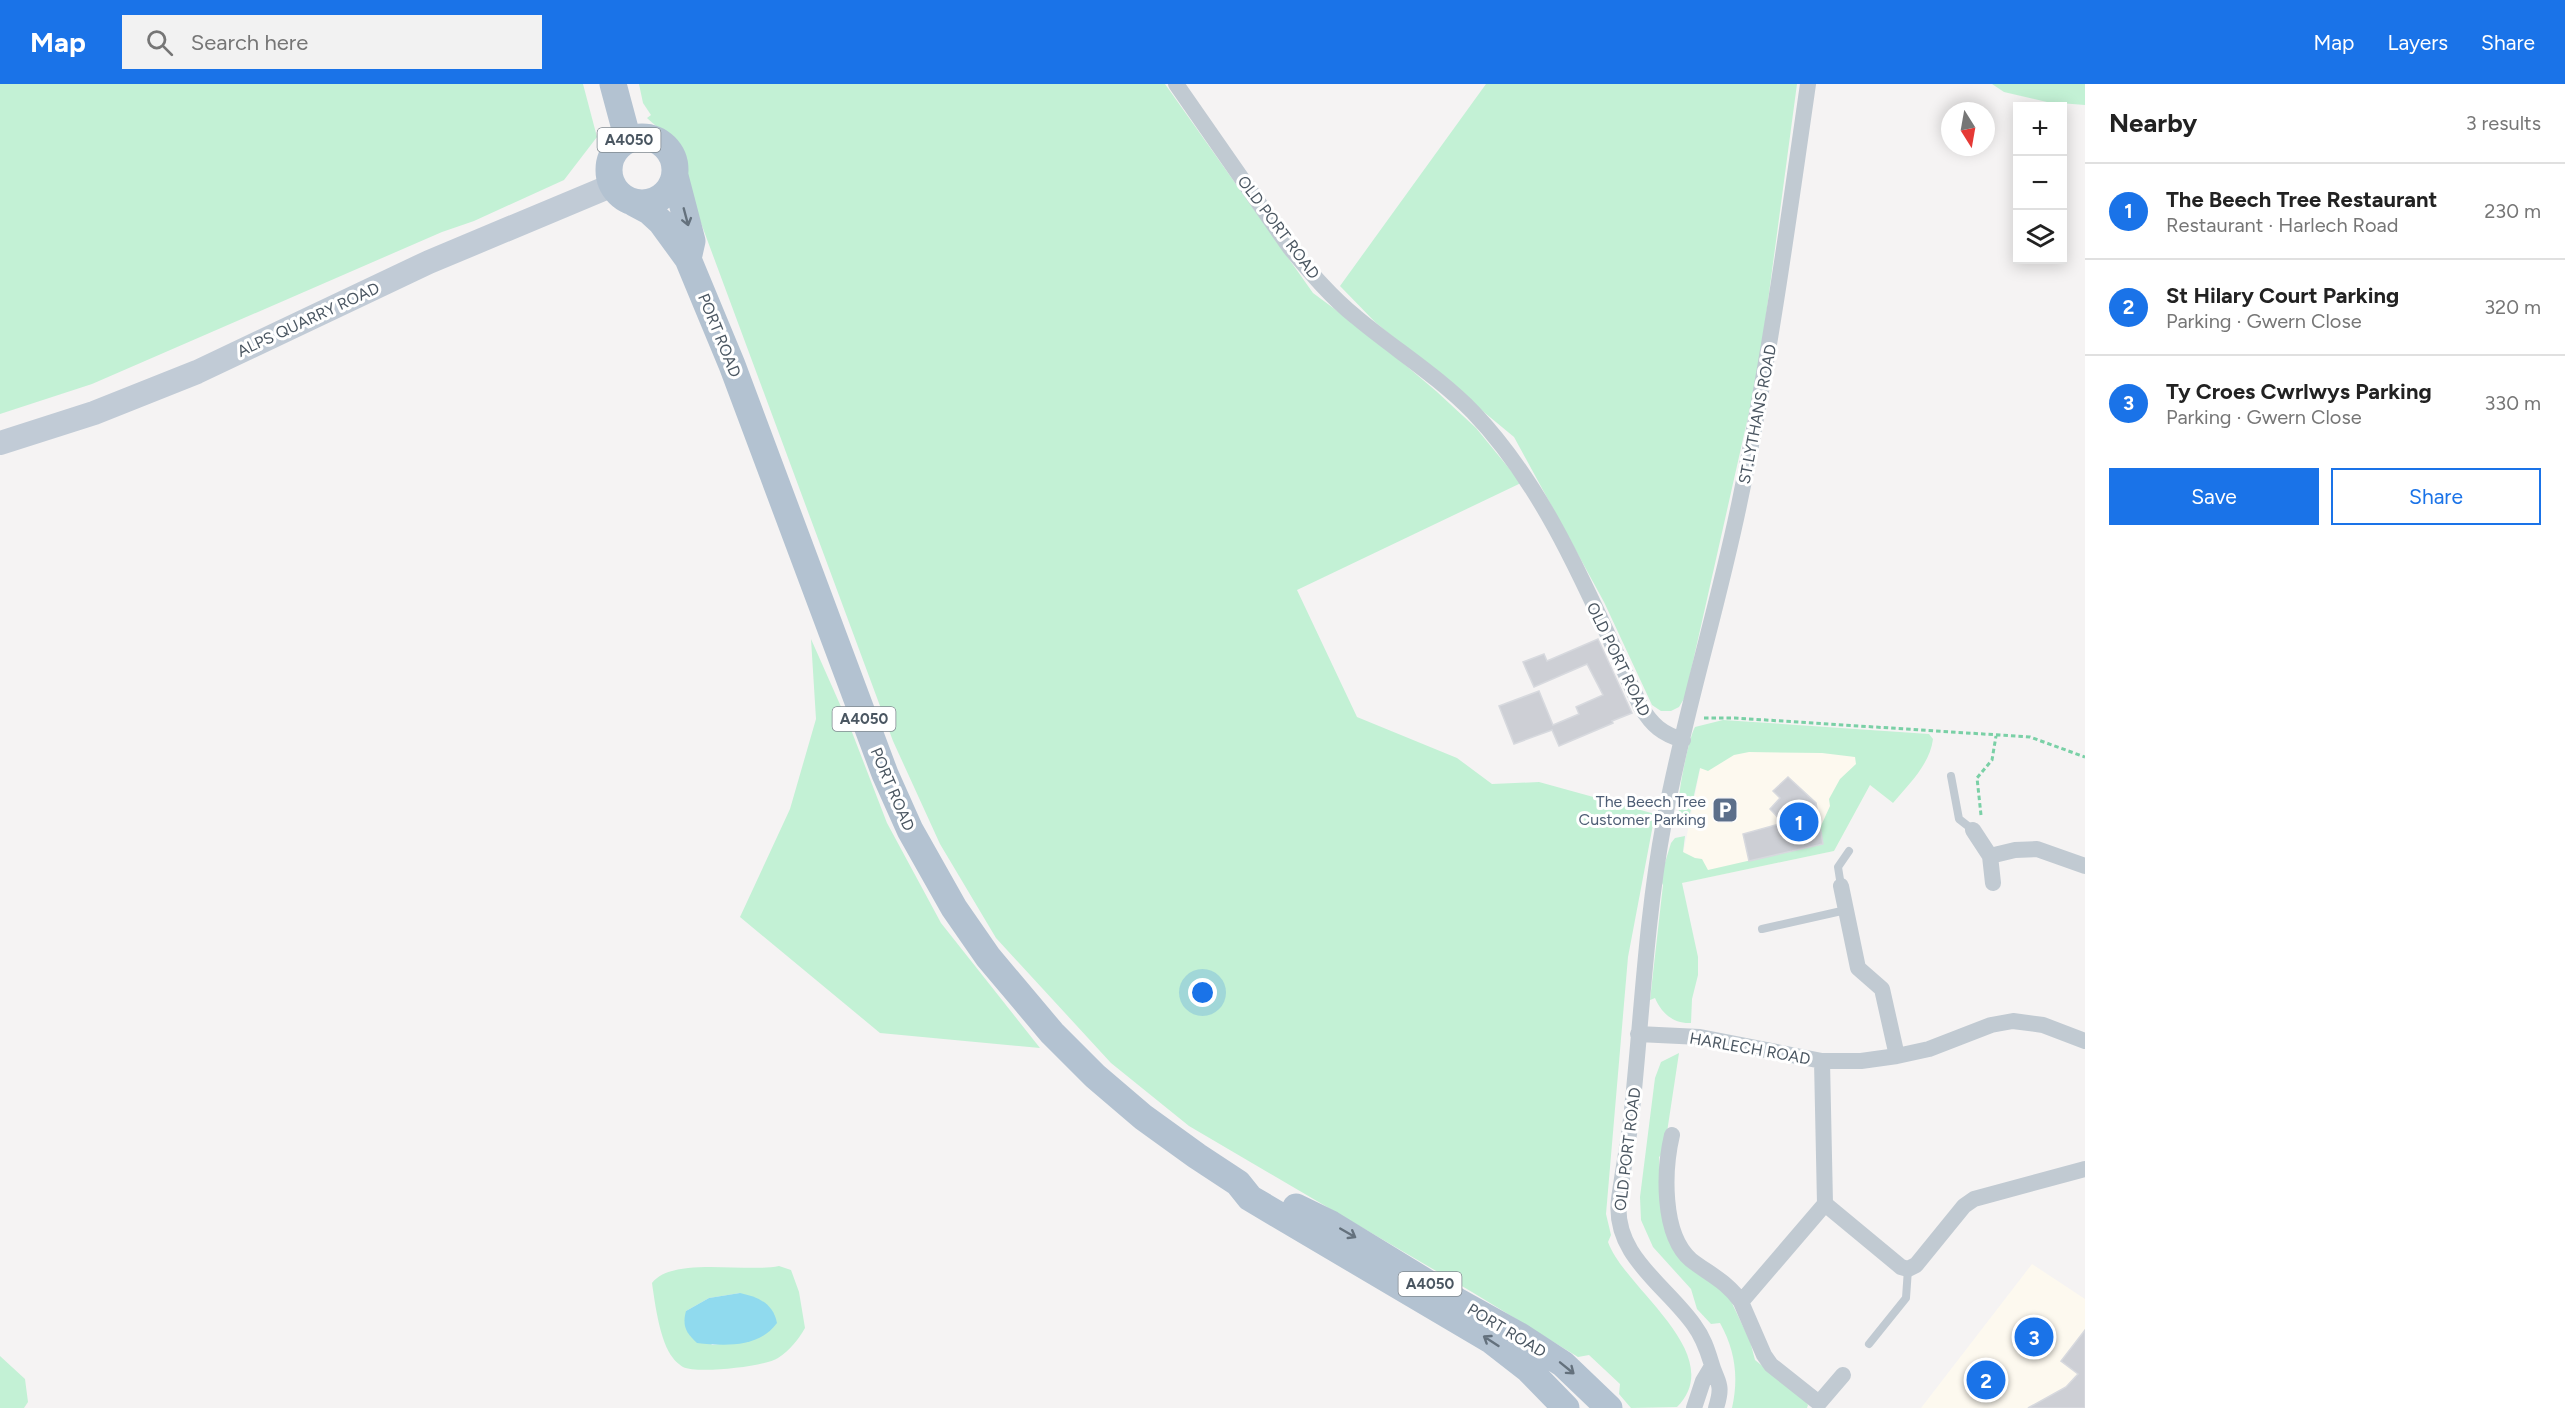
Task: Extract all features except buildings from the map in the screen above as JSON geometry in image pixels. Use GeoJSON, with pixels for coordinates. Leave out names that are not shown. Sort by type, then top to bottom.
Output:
{"type":"FeatureCollection","features":[{"type":"Feature","properties":{"kind":"main road","name":"A4050"},"geometry":{"type":"LineString","coordinates":[[613,84],[628,140]]}},
{"type":"Feature","properties":{"kind":"main road","name":"A4050"},"geometry":{"type":"LineString","coordinates":[[634,202],[624,198],[613,185],[609,172],[610,162],[620,146],[628,140],[648,138],[666,147],[672,156],[675,176]]}},
{"type":"Feature","properties":{"kind":"main road"},"geometry":{"type":"LineString","coordinates":[[634,202],[655,201],[664,195],[675,176]]}},
{"type":"Feature","properties":{"kind":"main road","name":"PORT ROAD"},"geometry":{"type":"LineString","coordinates":[[675,176],[692,242],[688,259]]}},
{"type":"Feature","properties":{"kind":"main road","name":"PORT ROAD"},"geometry":{"type":"LineString","coordinates":[[634,202],[661,222],[688,259],[732,365],[885,774],[910,830],[940,885],[988,957],[1052,1033],[1095,1076],[1143,1117],[1238,1183],[1250,1198],[1492,1341],[1528,1369],[1566,1408]]}},
{"type":"Feature","properties":{"kind":"main road","name":"PORT ROAD"},"geometry":{"type":"LineString","coordinates":[[1238,1183],[1257,1188],[1331,1224],[1456,1301],[1503,1326],[1563,1364],[1609,1408]]}},
{"type":"Feature","properties":{"kind":"street","name":"OLD PORT ROAD"},"geometry":{"type":"LineString","coordinates":[[1176,84],[1306,267],[1354,316],[1471,410],[1508,452],[1558,535],[1641,707],[1656,728],[1664,734],[1683,740],[1665,814],[1654,878],[1632,1114],[1619,1203],[1621,1229],[1628,1247],[1640,1265],[1695,1326],[1707,1346],[1712,1366],[1720,1382],[1716,1408]]}},
{"type":"Feature","properties":{"kind":"street","name":"ST.LYTHANS ROAD"},"geometry":{"type":"LineString","coordinates":[[1683,740],[1740,501],[1770,346],[1808,84]]}},
{"type":"Feature","properties":{"kind":"street","name":"ALPS QUARRY ROAD"},"geometry":{"type":"LineString","coordinates":[[0,443],[94,412],[197,372],[429,262],[613,185]]}},
{"type":"Feature","properties":{"kind":"street"},"geometry":{"type":"LineString","coordinates":[[1973,830],[1990,856],[1993,883]]}},
{"type":"Feature","properties":{"kind":"street"},"geometry":{"type":"LineString","coordinates":[[1990,856],[2016,850],[2037,849],[2085,866]]}},
{"type":"Feature","properties":{"kind":"street"},"geometry":{"type":"LineString","coordinates":[[1841,886],[1858,968],[1882,989],[1897,1056]]}},
{"type":"Feature","properties":{"kind":"street","name":"HARLECH ROAD"},"geometry":{"type":"LineString","coordinates":[[1638,1034],[1700,1037],[1796,1058],[1822,1061],[1861,1061],[1897,1056],[1929,1049],[1991,1025],[2013,1021],[2043,1025],[2085,1041]]}},
{"type":"Feature","properties":{"kind":"street"},"geometry":{"type":"LineString","coordinates":[[1741,1302],[1825,1204],[1822,1061]]}},
{"type":"Feature","properties":{"kind":"street"},"geometry":{"type":"LineString","coordinates":[[1672,1135],[1666,1158],[1666,1174],[1669,1210],[1676,1238],[1691,1259],[1722,1280],[1741,1302],[1764,1355],[1771,1365],[1819,1404],[1843,1376]]}},
{"type":"Feature","properties":{"kind":"street"},"geometry":{"type":"LineString","coordinates":[[1825,1204],[1901,1267],[1908,1269],[1916,1265],[1964,1206],[1974,1199],[2085,1169]]}},
{"type":"Feature","properties":{"kind":"street"},"geometry":{"type":"LineString","coordinates":[[1694,1408],[1703,1381],[1712,1366]]}},
{"type":"Feature","properties":{"kind":"lane"},"geometry":{"type":"LineString","coordinates":[[1951,776],[1959,819],[1973,830]]}},
{"type":"Feature","properties":{"kind":"lane"},"geometry":{"type":"LineString","coordinates":[[1841,886],[1838,867],[1849,851]]}},
{"type":"Feature","properties":{"kind":"lane"},"geometry":{"type":"LineString","coordinates":[[1762,928],[1846,910]]}},
{"type":"Feature","properties":{"kind":"lane"},"geometry":{"type":"LineString","coordinates":[[1869,1344],[1906,1299],[1908,1269]]}},
{"type":"Feature","properties":{"kind":"path"},"geometry":{"type":"LineString","coordinates":[[1688,718],[1736,718],[2030,737],[2085,757]]}},
{"type":"Feature","properties":{"kind":"path"},"geometry":{"type":"LineString","coordinates":[[1973,830],[1981,818],[1977,778],[1992,760],[1996,735]]}},
{"type":"Feature","properties":{"kind":"shaded area"},"geometry":{"type":"Polygon","coordinates":[[[1707,736],[1928,743],[1922,767],[1893,803],[1870,785],[1834,851],[1681,883],[1680,869],[1707,736]]]}},
{"type":"Feature","properties":{"kind":"shaded area"},"geometry":{"type":"Polygon","coordinates":[[[2032,1264],[2085,1299],[2085,1408],[1921,1408],[2032,1264]]]}},
{"type":"Feature","properties":{"kind":"green space"},"geometry":{"type":"Polygon","coordinates":[[[0,84],[583,84],[597,137],[564,180],[474,221],[442,232],[92,384],[0,414],[0,84]]]}},
{"type":"Feature","properties":{"kind":"green space"},"geometry":{"type":"Polygon","coordinates":[[[639,84],[1165,84],[1313,293],[1371,336],[1436,391],[1476,428],[1521,483],[1297,590],[1357,717],[1457,758],[1492,784],[1539,782],[1655,814],[1628,957],[1606,1214],[1611,1235],[1608,1242],[1618,1260],[1668,1322],[1682,1344],[1690,1365],[1690,1387],[1677,1407],[1631,1408],[1619,1394],[1620,1384],[1589,1355],[1578,1357],[1189,1126],[1111,1063],[996,938],[940,844],[893,741],[688,188],[682,152],[674,140],[647,118],[651,115],[643,103],[639,84]]]}},
{"type":"Feature","properties":{"kind":"green space"},"geometry":{"type":"Polygon","coordinates":[[[1486,84],[1797,84],[1759,368],[1685,697],[1679,707],[1671,711],[1661,711],[1652,705],[1604,602],[1514,437],[1375,322],[1340,286],[1486,84]]]}},
{"type":"Feature","properties":{"kind":"green space"},"geometry":{"type":"Polygon","coordinates":[[[1992,84],[2085,84],[2085,105],[2047,102],[2004,92],[1992,84]]]}},
{"type":"Feature","properties":{"kind":"green space"},"geometry":{"type":"Polygon","coordinates":[[[811,639],[850,727],[887,823],[941,923],[1040,1048],[880,1033],[740,917],[790,809],[816,719],[811,639]]]}},
{"type":"Feature","properties":{"kind":"green space"},"geometry":{"type":"Polygon","coordinates":[[[1723,720],[1929,734],[1933,739],[1923,765],[1893,803],[1870,785],[1834,851],[1682,883],[1698,957],[1698,975],[1692,999],[1691,1023],[1685,1023],[1669,1017],[1655,998],[1650,1000],[1663,885],[1660,879],[1671,843],[1675,838],[1685,836],[1683,852],[1702,859],[1708,870],[1822,844],[1820,828],[1830,806],[1829,799],[1840,779],[1856,764],[1855,757],[1822,753],[1749,752],[1734,755],[1708,771],[1700,768],[1689,818],[1679,811],[1679,794],[1692,733],[1695,727],[1723,720]]]}},
{"type":"Feature","properties":{"kind":"green space"},"geometry":{"type":"Polygon","coordinates":[[[1679,1053],[1664,1152],[1659,1157],[1663,1219],[1730,1299],[1750,1341],[1755,1360],[1804,1399],[1808,1405],[1807,1408],[1732,1408],[1735,1385],[1734,1364],[1725,1333],[1720,1323],[1711,1324],[1697,1309],[1691,1289],[1653,1247],[1641,1220],[1640,1197],[1655,1078],[1661,1062],[1679,1053]]]}},
{"type":"Feature","properties":{"kind":"green space"},"geometry":{"type":"Polygon","coordinates":[[[779,1266],[791,1270],[799,1292],[805,1328],[797,1341],[778,1358],[759,1364],[702,1370],[683,1367],[676,1362],[668,1351],[661,1333],[652,1283],[662,1275],[676,1270],[711,1267],[779,1266]],[[740,1293],[709,1298],[686,1311],[712,1345],[727,1343],[740,1293]]]}},
{"type":"Feature","properties":{"kind":"green space"},"geometry":{"type":"Polygon","coordinates":[[[0,1356],[25,1379],[28,1402],[24,1408],[0,1408],[0,1356]]]}},
{"type":"Feature","properties":{"kind":"water"},"geometry":{"type":"Polygon","coordinates":[[[740,1293],[764,1302],[772,1310],[777,1323],[770,1331],[751,1341],[730,1345],[697,1343],[690,1336],[684,1321],[686,1311],[709,1298],[740,1293]]]}},
{"type":"Feature","properties":{"kind":"place","name":"The Beech Tree Customer Parking"},"geometry":{"type":"Point","coordinates":[1725,810]}},
{"type":"Feature","properties":{"kind":"place","name":"The Beech Tree Restaurant"},"geometry":{"type":"Point","coordinates":[1799,822]}},
{"type":"Feature","properties":{"kind":"place","name":"Ty Croes Cwrlwys Parking"},"geometry":{"type":"Point","coordinates":[2034,1337]}},
{"type":"Feature","properties":{"kind":"place","name":"St Hilary Court Parking"},"geometry":{"type":"Point","coordinates":[1986,1380]}}]}
